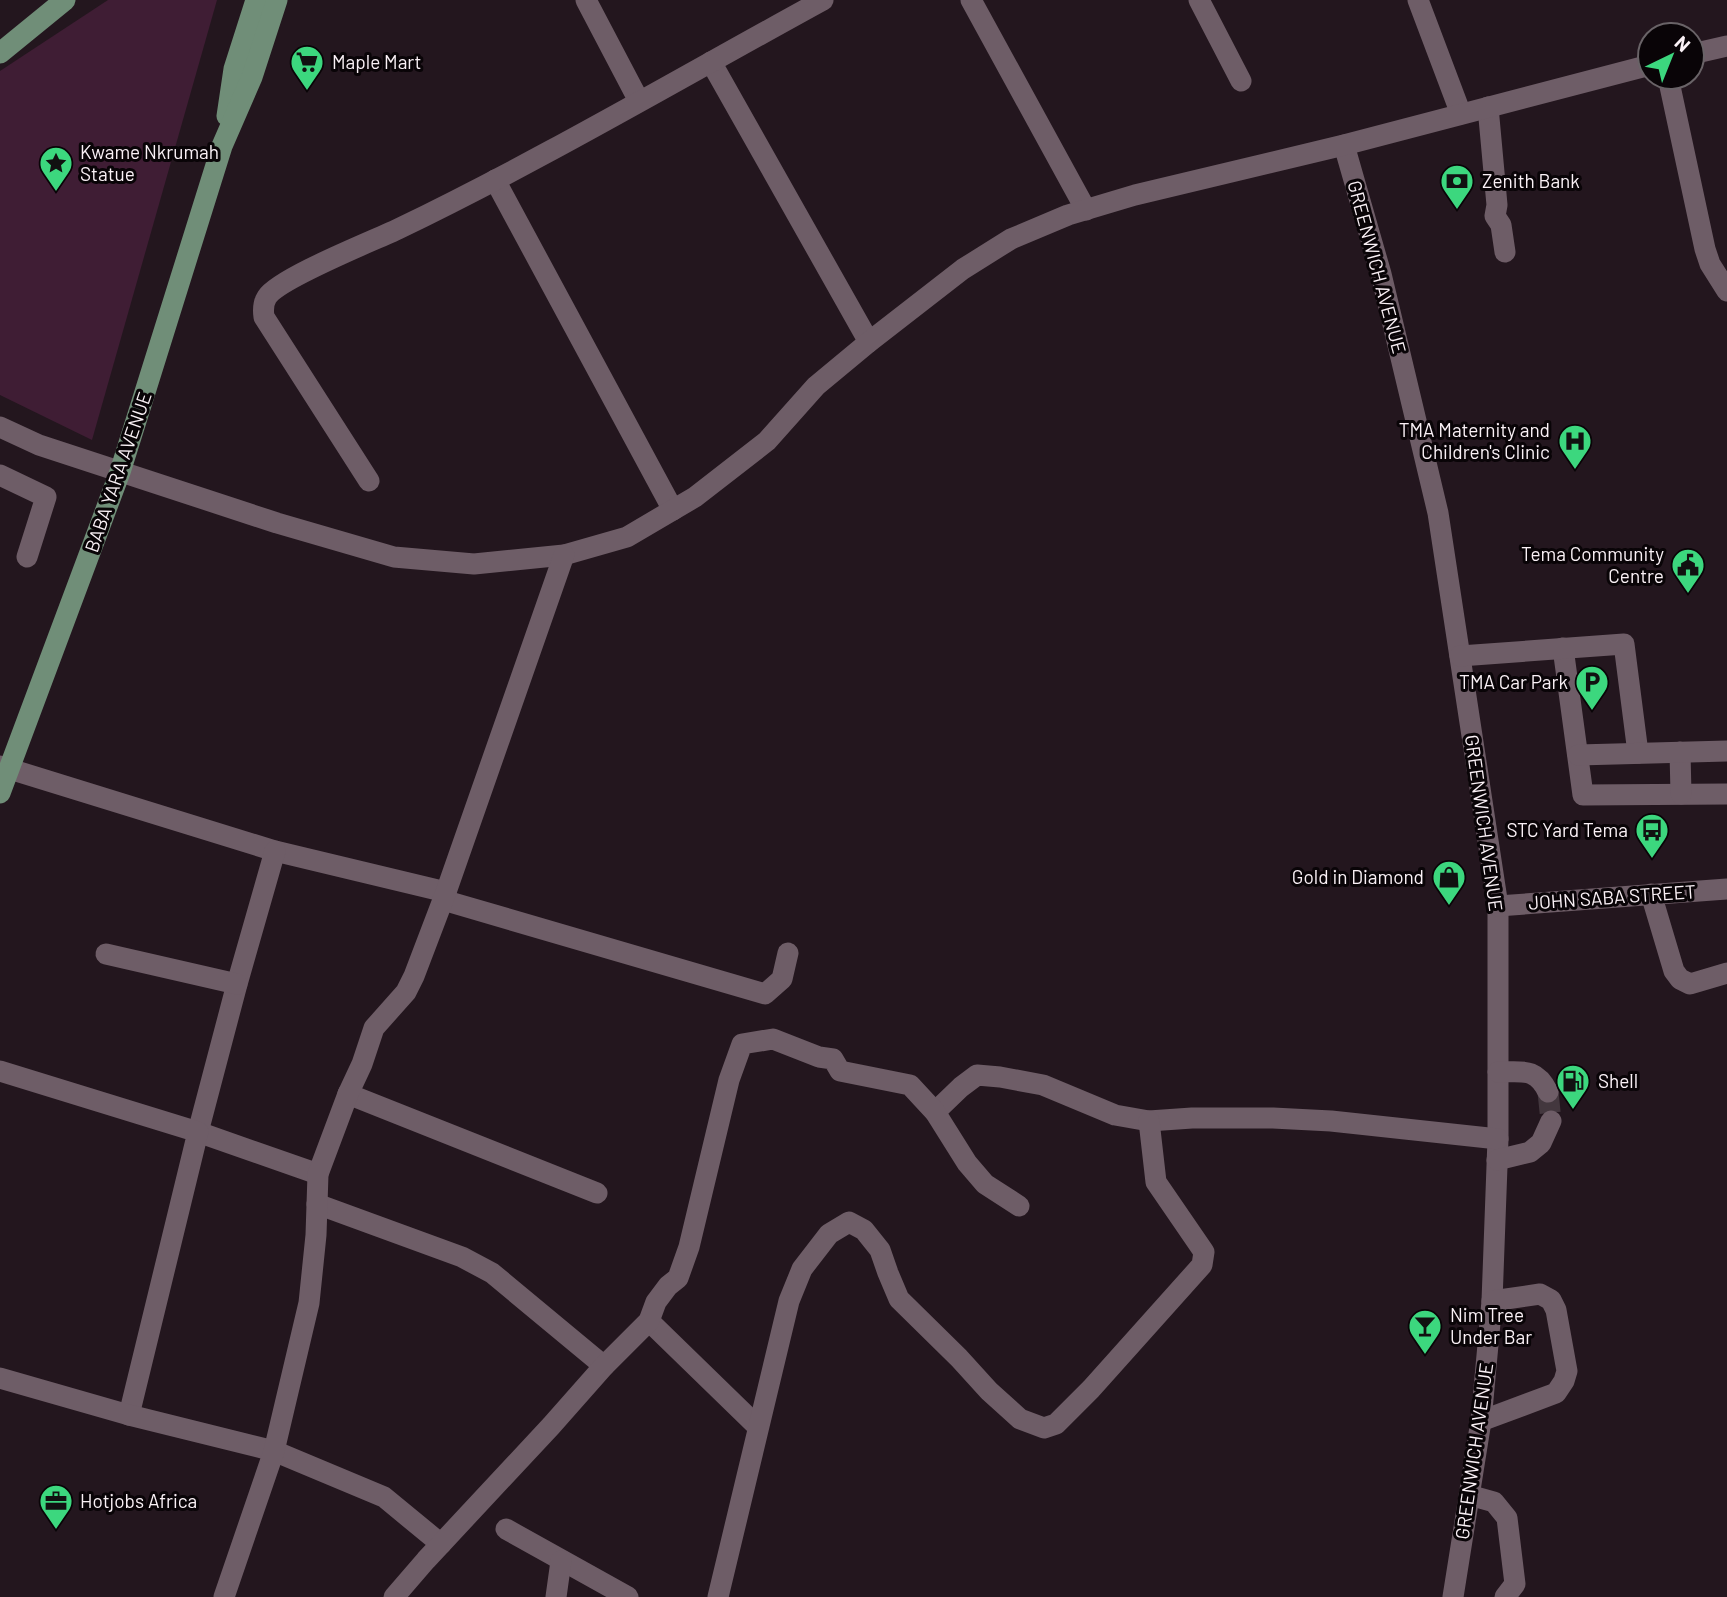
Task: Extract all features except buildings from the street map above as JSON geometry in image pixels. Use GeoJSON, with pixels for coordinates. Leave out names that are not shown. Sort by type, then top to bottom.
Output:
{"type":"FeatureCollection","features":[{"type":"Feature","properties":{"kind":"main road"},"geometry":{"type":"LineString","coordinates":[[0,53],[65,0]]}},
{"type":"Feature","properties":{"kind":"main road","name":"BABA YARA AVENUE"},"geometry":{"type":"LineString","coordinates":[[222,146],[234,69],[256,0]]}},
{"type":"Feature","properties":{"kind":"main road","name":"BABA YARA AVENUE"},"geometry":{"type":"LineString","coordinates":[[0,793],[4,768],[120,472],[222,146],[252,77],[278,0]]}},
{"type":"Feature","properties":{"kind":"street"},"geometry":{"type":"LineString","coordinates":[[586,0],[639,101]]}},
{"type":"Feature","properties":{"kind":"street"},"geometry":{"type":"LineString","coordinates":[[369,481],[264,317],[263,307],[267,297],[285,281],[398,229],[495,180],[823,0]]}},
{"type":"Feature","properties":{"kind":"street"},"geometry":{"type":"LineString","coordinates":[[971,0],[1086,210]]}},
{"type":"Feature","properties":{"kind":"street"},"geometry":{"type":"LineString","coordinates":[[1199,0],[1241,81]]}},
{"type":"Feature","properties":{"kind":"street"},"geometry":{"type":"LineString","coordinates":[[1418,0],[1461,114]]}},
{"type":"Feature","properties":{"kind":"street"},"geometry":{"type":"LineString","coordinates":[[1706,51],[1727,46]]}},
{"type":"Feature","properties":{"kind":"street"},"geometry":{"type":"LineString","coordinates":[[711,62],[869,342]]}},
{"type":"Feature","properties":{"kind":"street"},"geometry":{"type":"LineString","coordinates":[[0,427],[39,446],[277,523],[394,557],[474,564],[564,555],[627,537],[695,497],[767,441],[816,386],[869,342],[963,269],[1011,239],[1068,215],[1135,195],[1344,145],[1636,69]]}},
{"type":"Feature","properties":{"kind":"street"},"geometry":{"type":"LineString","coordinates":[[1671,91],[1705,248],[1710,264],[1727,291]]}},
{"type":"Feature","properties":{"kind":"street"},"geometry":{"type":"LineString","coordinates":[[1488,107],[1497,205],[1495,216],[1501,225],[1505,252]]}},
{"type":"Feature","properties":{"kind":"street","name":"GREENWICH AVENUE"},"geometry":{"type":"LineString","coordinates":[[1344,145],[1381,274],[1438,513],[1498,906],[1498,1139],[1492,1301],[1481,1421],[1453,1597]]}},
{"type":"Feature","properties":{"kind":"street"},"geometry":{"type":"LineString","coordinates":[[495,180],[673,510]]}},
{"type":"Feature","properties":{"kind":"street"},"geometry":{"type":"LineString","coordinates":[[0,475],[46,497],[27,557]]}},
{"type":"Feature","properties":{"kind":"street"},"geometry":{"type":"LineString","coordinates":[[224,1597],[274,1451],[309,1303],[316,1235],[318,1174],[362,1064],[373,1028],[406,992],[444,896],[564,555]]}},
{"type":"Feature","properties":{"kind":"street"},"geometry":{"type":"LineString","coordinates":[[1460,656],[1625,644],[1638,753]]}},
{"type":"Feature","properties":{"kind":"street"},"geometry":{"type":"LineString","coordinates":[[1563,648],[1583,795],[1727,794]]}},
{"type":"Feature","properties":{"kind":"street"},"geometry":{"type":"LineString","coordinates":[[1578,755],[1727,751]]}},
{"type":"Feature","properties":{"kind":"street"},"geometry":{"type":"LineString","coordinates":[[1680,752],[1681,794]]}},
{"type":"Feature","properties":{"kind":"street"},"geometry":{"type":"LineString","coordinates":[[4,768],[275,852],[444,896],[765,994],[782,979],[788,953]]}},
{"type":"Feature","properties":{"kind":"street"},"geometry":{"type":"LineString","coordinates":[[129,1415],[198,1132],[275,852]]}},
{"type":"Feature","properties":{"kind":"street","name":"JOHN SABA STREET"},"geometry":{"type":"LineString","coordinates":[[1498,906],[1727,889]]}},
{"type":"Feature","properties":{"kind":"street"},"geometry":{"type":"LineString","coordinates":[[1651,894],[1674,971],[1680,979],[1690,984],[1727,972]]}},
{"type":"Feature","properties":{"kind":"street"},"geometry":{"type":"LineString","coordinates":[[106,954],[237,984]]}},
{"type":"Feature","properties":{"kind":"street"},"geometry":{"type":"LineString","coordinates":[[394,1597],[604,1366],[649,1321],[656,1302],[678,1278],[689,1247],[729,1080],[742,1044],[773,1039],[819,1057],[832,1059],[840,1071],[910,1085],[935,1112],[967,1163],[985,1184],[1019,1206]]}},
{"type":"Feature","properties":{"kind":"street"},"geometry":{"type":"LineString","coordinates":[[0,1071],[198,1132],[318,1174]]}},
{"type":"Feature","properties":{"kind":"street"},"geometry":{"type":"LineString","coordinates":[[1498,1072],[1530,1073],[1543,1081],[1548,1092]]}},
{"type":"Feature","properties":{"kind":"street"},"geometry":{"type":"LineString","coordinates":[[935,1112],[977,1075],[1043,1085],[1115,1115],[1149,1121],[1273,1118],[1331,1121],[1498,1139]]}},
{"type":"Feature","properties":{"kind":"street"},"geometry":{"type":"LineString","coordinates":[[348,1094],[597,1193]]}},
{"type":"Feature","properties":{"kind":"street"},"geometry":{"type":"LineString","coordinates":[[718,1597],[789,1301],[802,1269],[828,1234],[849,1222],[864,1230],[880,1250],[899,1299],[989,1391],[1020,1419],[1044,1428],[1056,1424],[1091,1389],[1202,1265],[1204,1252],[1156,1182],[1149,1121]]}},
{"type":"Feature","properties":{"kind":"street"},"geometry":{"type":"LineString","coordinates":[[1497,1160],[1530,1152],[1541,1143],[1551,1121]]}},
{"type":"Feature","properties":{"kind":"street"},"geometry":{"type":"LineString","coordinates":[[317,1204],[478,1264],[604,1366]]}},
{"type":"Feature","properties":{"kind":"street"},"geometry":{"type":"LineString","coordinates":[[1481,1421],[1556,1393],[1567,1371],[1556,1310],[1551,1300],[1540,1294],[1492,1301]]}},
{"type":"Feature","properties":{"kind":"street"},"geometry":{"type":"LineString","coordinates":[[649,1321],[758,1427]]}},
{"type":"Feature","properties":{"kind":"street"},"geometry":{"type":"LineString","coordinates":[[0,1378],[129,1415],[274,1451],[384,1497],[441,1544]]}},
{"type":"Feature","properties":{"kind":"street"},"geometry":{"type":"LineString","coordinates":[[1469,1495],[1494,1502],[1507,1518],[1515,1584],[1505,1597]]}},
{"type":"Feature","properties":{"kind":"street"},"geometry":{"type":"LineString","coordinates":[[506,1528],[628,1597]]}},
{"type":"Feature","properties":{"kind":"street"},"geometry":{"type":"LineString","coordinates":[[556,1597],[561,1561]]}},
{"type":"Feature","properties":{"kind":"shaded area"},"geometry":{"type":"Polygon","coordinates":[[[108,0],[217,0],[92,440],[0,395],[0,71],[108,0]]]}},
{"type":"Feature","properties":{"kind":"tunnel"},"geometry":{"type":"LineString","coordinates":[[1548,1092],[1551,1121]]}},
{"type":"Feature","properties":{"kind":"place","name":"Maple Mart"},"geometry":{"type":"Point","coordinates":[307,92]}},
{"type":"Feature","properties":{"kind":"place","name":"Kwame Nkrumah Statue"},"geometry":{"type":"Point","coordinates":[56,193]}},
{"type":"Feature","properties":{"kind":"place","name":"Zenith Bank"},"geometry":{"type":"Point","coordinates":[1457,211]}},
{"type":"Feature","properties":{"kind":"place","name":"TMA Maternity and Children's Clinic"},"geometry":{"type":"Point","coordinates":[1575,471]}},
{"type":"Feature","properties":{"kind":"place","name":"Tema Community Centre"},"geometry":{"type":"Point","coordinates":[1688,595]}},
{"type":"Feature","properties":{"kind":"place","name":"TMA Car Park"},"geometry":{"type":"Point","coordinates":[1592,712]}},
{"type":"Feature","properties":{"kind":"place","name":"STC Yard Tema"},"geometry":{"type":"Point","coordinates":[1652,860]}},
{"type":"Feature","properties":{"kind":"place","name":"Gold in Diamond"},"geometry":{"type":"Point","coordinates":[1449,907]}},
{"type":"Feature","properties":{"kind":"place","name":"Shell"},"geometry":{"type":"Point","coordinates":[1573,1111]}},
{"type":"Feature","properties":{"kind":"place","name":"Nim Tree Under Bar"},"geometry":{"type":"Point","coordinates":[1425,1356]}},
{"type":"Feature","properties":{"kind":"place","name":"Hotjobs Africa"},"geometry":{"type":"Point","coordinates":[56,1531]}}]}
